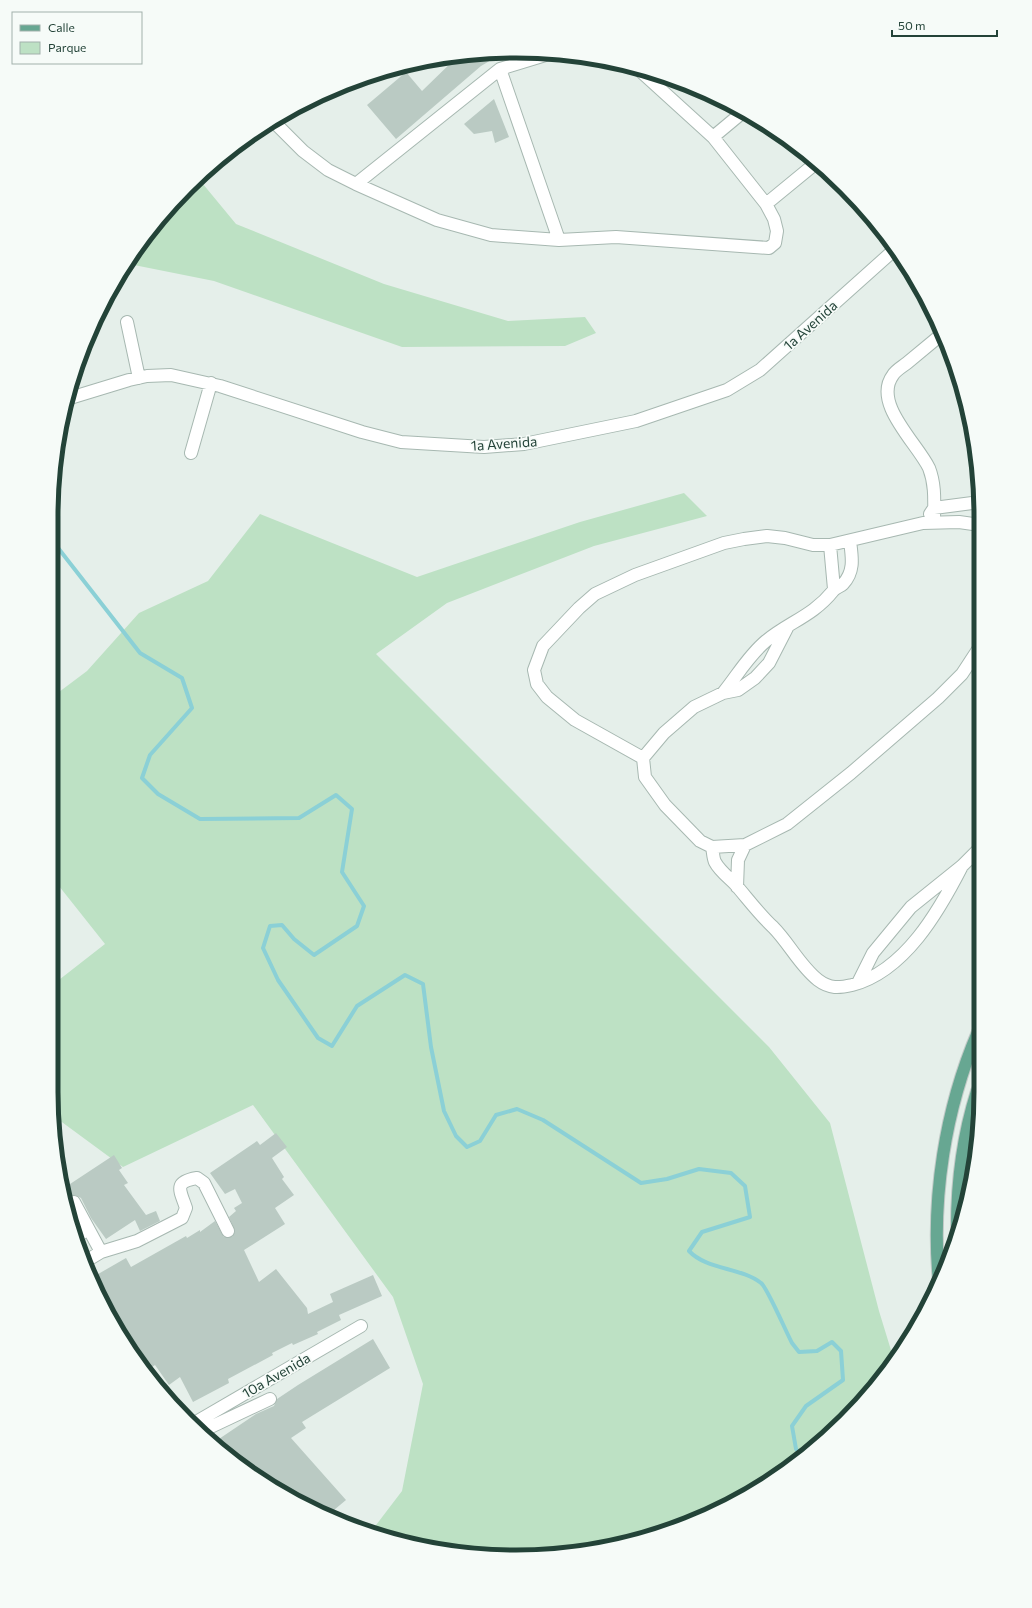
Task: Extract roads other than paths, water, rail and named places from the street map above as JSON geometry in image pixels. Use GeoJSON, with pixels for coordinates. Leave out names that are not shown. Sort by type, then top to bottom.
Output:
{"type":"FeatureCollection","features":[{"type":"Feature","properties":{"kind":"main road"},"geometry":{"type":"LineString","coordinates":[[938,1268],[936,1214],[945,1142],[966,1060],[974,1041]]}},
{"type":"Feature","properties":{"kind":"main road"},"geometry":{"type":"LineString","coordinates":[[957,1214],[957,1197],[966,1132],[974,1104]]}},
{"type":"Feature","properties":{"kind":"street"},"geometry":{"type":"LineString","coordinates":[[356,184],[500,69],[534,59]]}},
{"type":"Feature","properties":{"kind":"street"},"geometry":{"type":"LineString","coordinates":[[500,69],[559,240]]}},
{"type":"Feature","properties":{"kind":"street"},"geometry":{"type":"LineString","coordinates":[[277,125],[303,151],[328,170],[437,220],[491,235],[559,240],[616,237],[769,248],[775,243],[777,231],[774,218],[766,204],[713,137],[648,78]]}},
{"type":"Feature","properties":{"kind":"street"},"geometry":{"type":"LineString","coordinates":[[713,137],[739,116]]}},
{"type":"Feature","properties":{"kind":"street"},"geometry":{"type":"LineString","coordinates":[[766,204],[812,167]]}},
{"type":"Feature","properties":{"kind":"street","name":"1a Avenida"},"geometry":{"type":"LineString","coordinates":[[74,397],[110,384],[139,378],[171,375],[211,383],[362,432],[401,442],[484,447],[524,444],[636,421],[727,390],[760,370],[891,254]]}},
{"type":"Feature","properties":{"kind":"street"},"geometry":{"type":"LineString","coordinates":[[127,322],[139,378]]}},
{"type":"Feature","properties":{"kind":"street"},"geometry":{"type":"LineString","coordinates":[[928,522],[934,508],[935,488],[929,469],[919,451],[895,417],[889,403],[887,387],[893,374],[938,338]]}},
{"type":"Feature","properties":{"kind":"street"},"geometry":{"type":"LineString","coordinates":[[191,453],[211,383]]}},
{"type":"Feature","properties":{"kind":"street"},"geometry":{"type":"LineString","coordinates":[[934,508],[974,504]]}},
{"type":"Feature","properties":{"kind":"street"},"geometry":{"type":"LineString","coordinates":[[643,758],[575,720],[547,697],[537,684],[534,670],[543,646],[579,608],[595,594],[635,575],[724,543],[767,536],[784,538],[813,545],[830,545],[928,522],[959,522],[974,524]]}},
{"type":"Feature","properties":{"kind":"street"},"geometry":{"type":"LineString","coordinates":[[723,693],[750,656],[766,641],[815,610],[828,598],[834,589],[841,586],[847,579],[851,571],[853,560],[850,541]]}},
{"type":"Feature","properties":{"kind":"street"},"geometry":{"type":"LineString","coordinates":[[830,545],[834,589]]}},
{"type":"Feature","properties":{"kind":"street"},"geometry":{"type":"LineString","coordinates":[[787,628],[769,663],[755,678],[738,690],[723,693],[694,707],[679,719],[643,758],[645,777],[665,806],[700,841],[712,847],[746,845],[787,824],[851,773],[938,698],[962,674],[974,656]]}},
{"type":"Feature","properties":{"kind":"street"},"geometry":{"type":"LineString","coordinates":[[737,887],[738,860],[746,845]]}},
{"type":"Feature","properties":{"kind":"street"},"geometry":{"type":"LineString","coordinates":[[712,847],[714,862],[737,887],[755,910],[784,938],[818,980],[836,989],[858,983],[874,976],[895,960],[917,938],[944,899],[962,866]]}},
{"type":"Feature","properties":{"kind":"street"},"geometry":{"type":"LineString","coordinates":[[858,983],[873,953],[906,912],[962,866],[974,854]]}},
{"type":"Feature","properties":{"kind":"street"},"geometry":{"type":"LineString","coordinates":[[90,1259],[101,1252],[137,1242],[182,1218],[186,1208],[179,1188],[181,1183],[185,1180],[197,1178],[201,1180],[228,1231]]}},
{"type":"Feature","properties":{"kind":"street"},"geometry":{"type":"LineString","coordinates":[[74,1202],[101,1252]]}},
{"type":"Feature","properties":{"kind":"street"},"geometry":{"type":"LineString","coordinates":[[81,1234],[88,1229]]}},
{"type":"Feature","properties":{"kind":"street","name":"10a Avenida"},"geometry":{"type":"LineString","coordinates":[[197,1421],[361,1326]]}},
{"type":"Feature","properties":{"kind":"street"},"geometry":{"type":"LineString","coordinates":[[206,1429],[270,1399]]}},
{"type":"Feature","properties":{"kind":"waterway"},"geometry":{"type":"LineString","coordinates":[[58,548],[140,653],[182,678],[192,708],[150,755],[142,778],[158,794],[200,819],[299,818],[336,795],[352,809],[342,872],[364,906],[357,926],[314,955],[294,939],[282,925],[270,926],[263,948],[278,980],[318,1038],[332,1046],[357,1006],[405,975],[423,984],[431,1047],[444,1111],[456,1136],[467,1147],[480,1141],[496,1115],[517,1109],[543,1120],[641,1183],[667,1179],[699,1169],[731,1173],[745,1186],[750,1217],[702,1232],[689,1251],[705,1262],[743,1274],[761,1283],[772,1301],[792,1343],[799,1352],[817,1351],[832,1342],[841,1351],[843,1380],[806,1406],[792,1426],[796,1449],[799,1452]]}}]}
